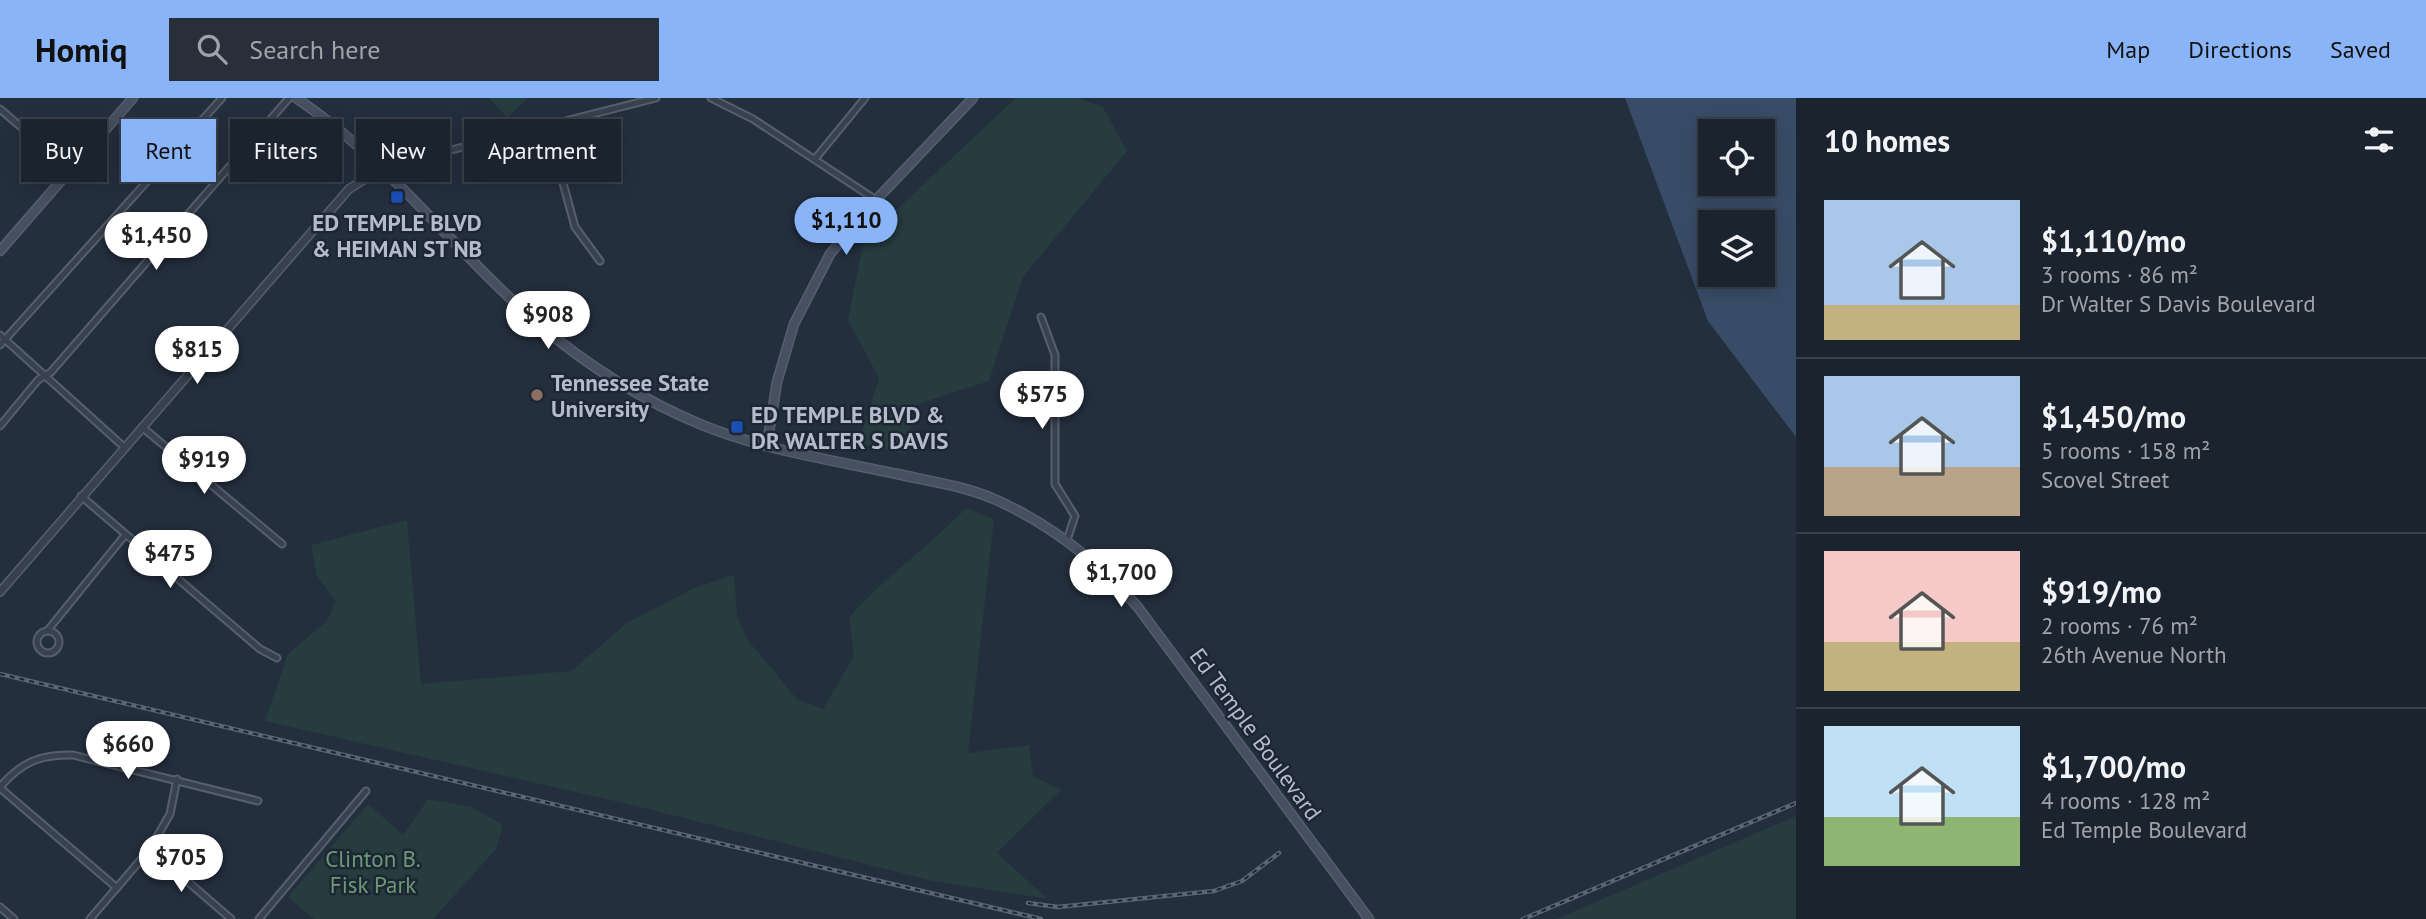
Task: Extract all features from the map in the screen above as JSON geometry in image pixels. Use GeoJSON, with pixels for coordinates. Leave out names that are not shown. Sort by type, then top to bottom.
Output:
{"type":"FeatureCollection","features":[{"type":"Feature","properties":{"kind":"main road"},"geometry":{"type":"LineString","coordinates":[[107,128],[133,98]]}},
{"type":"Feature","properties":{"kind":"main road","name":"Ed Temple Boulevard"},"geometry":{"type":"LineString","coordinates":[[296,98],[356,144]]}},
{"type":"Feature","properties":{"kind":"main road"},"geometry":{"type":"LineString","coordinates":[[303,98],[323,116]]}},
{"type":"Feature","properties":{"kind":"main road"},"geometry":{"type":"LineString","coordinates":[[767,445],[777,382],[794,324],[830,254],[876,200],[973,98]]}},
{"type":"Feature","properties":{"kind":"main road"},"geometry":{"type":"LineString","coordinates":[[0,251],[60,182]]}},
{"type":"Feature","properties":{"kind":"main road","name":"Ed Temple Boulevard"},"geometry":{"type":"LineString","coordinates":[[398,182],[515,303],[576,355],[659,405],[703,425],[767,445],[957,487],[992,498],[1067,540],[1112,578],[1137,606],[1369,919]]}},
{"type":"Feature","properties":{"kind":"street"},"geometry":{"type":"LineString","coordinates":[[0,345],[2,338],[222,98]]}},
{"type":"Feature","properties":{"kind":"street"},"geometry":{"type":"LineString","coordinates":[[0,426],[38,380],[48,376],[289,98]]}},
{"type":"Feature","properties":{"kind":"street"},"geometry":{"type":"LineString","coordinates":[[568,119],[656,98]]}},
{"type":"Feature","properties":{"kind":"street"},"geometry":{"type":"LineString","coordinates":[[711,98],[743,113],[876,200]]}},
{"type":"Feature","properties":{"kind":"street"},"geometry":{"type":"LineString","coordinates":[[815,159],[865,98]]}},
{"type":"Feature","properties":{"kind":"street"},"geometry":{"type":"LineString","coordinates":[[0,109],[21,127]]}},
{"type":"Feature","properties":{"kind":"street"},"geometry":{"type":"LineString","coordinates":[[0,592],[349,189],[360,182]]}},
{"type":"Feature","properties":{"kind":"street"},"geometry":{"type":"LineString","coordinates":[[563,182],[575,227],[600,261]]}},
{"type":"Feature","properties":{"kind":"street"},"geometry":{"type":"LineString","coordinates":[[1041,317],[1055,355],[1055,484],[1076,516],[1067,540]]}},
{"type":"Feature","properties":{"kind":"street"},"geometry":{"type":"LineString","coordinates":[[2,338],[48,376],[124,447]]}},
{"type":"Feature","properties":{"kind":"street"},"geometry":{"type":"LineString","coordinates":[[142,428],[282,544]]}},
{"type":"Feature","properties":{"kind":"street"},"geometry":{"type":"LineString","coordinates":[[81,496],[260,649],[277,658]]}},
{"type":"Feature","properties":{"kind":"street"},"geometry":{"type":"LineString","coordinates":[[48,631],[55,632],[60,641],[55,650],[48,653],[41,650],[37,644],[41,633],[48,631],[125,535]]}},
{"type":"Feature","properties":{"kind":"street"},"geometry":{"type":"LineString","coordinates":[[117,888],[0,788],[25,762],[48,754],[73,755],[258,801]]}},
{"type":"Feature","properties":{"kind":"street"},"geometry":{"type":"LineString","coordinates":[[90,919],[150,849],[170,814],[177,779]]}},
{"type":"Feature","properties":{"kind":"street"},"geometry":{"type":"LineString","coordinates":[[259,919],[366,791]]}},
{"type":"Feature","properties":{"kind":"street"},"geometry":{"type":"LineString","coordinates":[[150,849],[231,919]]}},
{"type":"Feature","properties":{"kind":"street"},"geometry":{"type":"LineString","coordinates":[[0,907],[14,919]]}},
{"type":"Feature","properties":{"kind":"green space"},"geometry":{"type":"Polygon","coordinates":[[[489,98],[528,98],[507,118],[489,98]]]}},
{"type":"Feature","properties":{"kind":"green space"},"geometry":{"type":"Polygon","coordinates":[[[1016,98],[1077,98],[1103,107],[1127,151],[1023,277],[989,381],[915,405],[906,454],[858,444],[879,378],[848,320],[864,240],[1016,98]]]}},
{"type":"Feature","properties":{"kind":"green space"},"geometry":{"type":"Polygon","coordinates":[[[966,508],[994,519],[968,753],[1029,745],[1033,776],[1061,790],[997,853],[1048,899],[933,881],[632,805],[265,721],[288,654],[326,622],[336,602],[317,576],[311,545],[407,520],[421,684],[571,671],[627,623],[694,588],[734,575],[737,616],[747,639],[797,699],[823,709],[854,656],[849,618],[966,508]]]}},
{"type":"Feature","properties":{"kind":"green space","name":"Clinton B. Fisk Park"},"geometry":{"type":"Polygon","coordinates":[[[428,799],[472,807],[503,825],[496,849],[433,919],[314,919],[288,897],[368,804],[403,835],[428,799]]]}},
{"type":"Feature","properties":{"kind":"green space"},"geometry":{"type":"Polygon","coordinates":[[[1796,816],[1796,919],[1556,919],[1796,816]]]}},
{"type":"Feature","properties":{"kind":"water"},"geometry":{"type":"Polygon","coordinates":[[[1625,98],[1796,98],[1796,437],[1708,321],[1625,98]]]}},
{"type":"Feature","properties":{"kind":"railway"},"geometry":{"type":"LineString","coordinates":[[0,674],[1041,919]]}},
{"type":"Feature","properties":{"kind":"railway"},"geometry":{"type":"LineString","coordinates":[[1523,919],[1796,803]]}},
{"type":"Feature","properties":{"kind":"railway"},"geometry":{"type":"LineString","coordinates":[[1028,903],[1058,907],[1214,891],[1242,881],[1279,853]]}},
{"type":"Feature","properties":{"kind":"place","name":"ED TEMPLE BLVD & HEIMAN ST NB"},"geometry":{"type":"Point","coordinates":[397,197]}},
{"type":"Feature","properties":{"kind":"place","name":"Tennessee State University"},"geometry":{"type":"Point","coordinates":[537,395]}},
{"type":"Feature","properties":{"kind":"place","name":"ED TEMPLE BLVD & DR WALTER S DAVIS"},"geometry":{"type":"Point","coordinates":[737,427]}}]}
